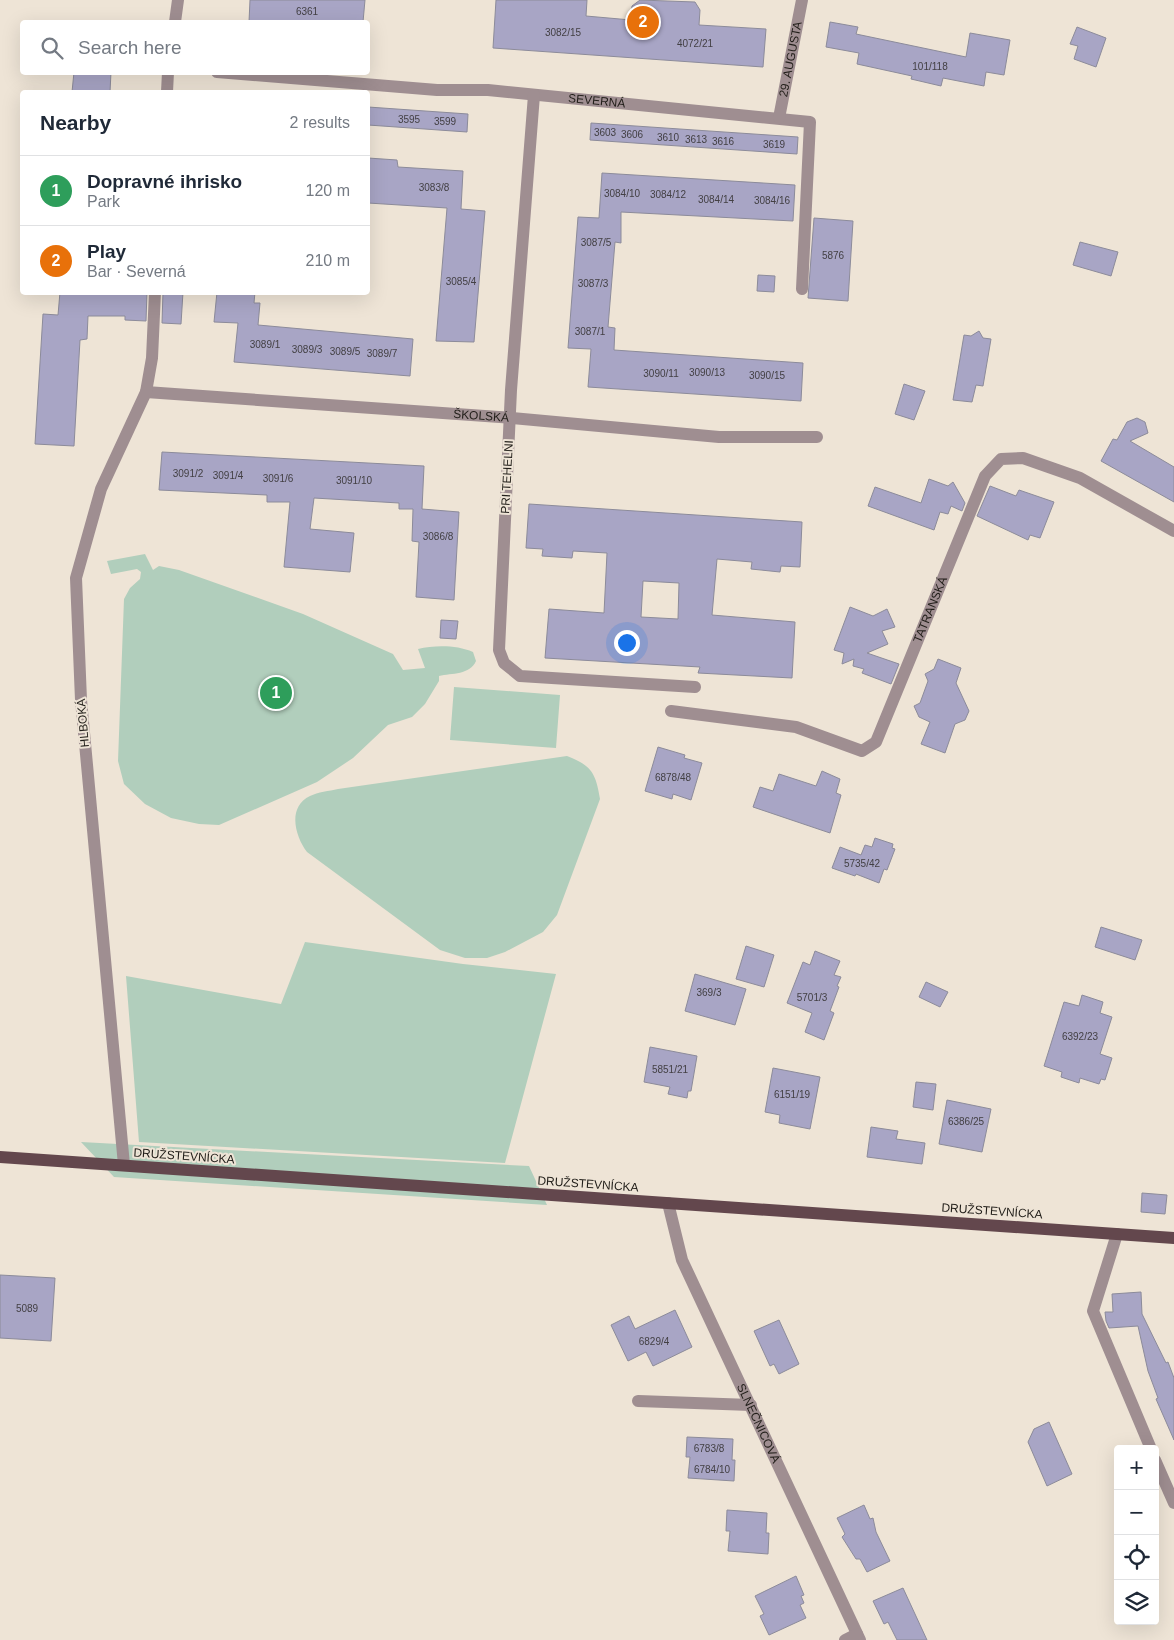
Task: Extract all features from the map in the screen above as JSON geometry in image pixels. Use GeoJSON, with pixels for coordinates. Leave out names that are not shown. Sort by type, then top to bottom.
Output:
{"type":"FeatureCollection","features":[{"type":"Feature","properties":{"kind":"main road","name":"DRUŽSTEVNÍCKA"},"geometry":{"type":"LineString","coordinates":[[0,1157],[1174,1238]]}},
{"type":"Feature","properties":{"kind":"street"},"geometry":{"type":"LineString","coordinates":[[175,20],[178,0]]}},
{"type":"Feature","properties":{"kind":"street","name":"29. AUGUSTA"},"geometry":{"type":"LineString","coordinates":[[779,118],[802,0]]}},
{"type":"Feature","properties":{"kind":"street"},"geometry":{"type":"LineString","coordinates":[[166,90],[168,75]]}},
{"type":"Feature","properties":{"kind":"street","name":"SEVERNÁ"},"geometry":{"type":"LineString","coordinates":[[247,75],[328,83],[437,90],[488,90],[810,122],[802,289]]}},
{"type":"Feature","properties":{"kind":"street","name":"PRI TEHELNI"},"geometry":{"type":"LineString","coordinates":[[534,95],[511,390],[512,418],[499,650],[504,663],[520,676],[695,687]]}},
{"type":"Feature","properties":{"kind":"street","name":"HLBOKÁ"},"geometry":{"type":"LineString","coordinates":[[124,1165],[81,700],[76,578],[101,489],[146,392],[152,358],[156,295]]}},
{"type":"Feature","properties":{"kind":"street","name":"ŠKOLSKÁ"},"geometry":{"type":"LineString","coordinates":[[146,392],[512,418],[719,437],[818,437]]}},
{"type":"Feature","properties":{"kind":"street","name":"TATRANSKÁ"},"geometry":{"type":"LineString","coordinates":[[671,711],[796,727],[862,751],[876,742],[986,476],[1002,459],[1023,458],[1080,478],[1174,531]]}},
{"type":"Feature","properties":{"kind":"street","name":"SLNEČNICOVÁ"},"geometry":{"type":"LineString","coordinates":[[668,1203],[682,1260],[859,1637]]}},
{"type":"Feature","properties":{"kind":"street"},"geometry":{"type":"LineString","coordinates":[[1117,1234],[1093,1311],[1149,1445]]}},
{"type":"Feature","properties":{"kind":"street"},"geometry":{"type":"LineString","coordinates":[[638,1401],[751,1405]]}},
{"type":"Feature","properties":{"kind":"street"},"geometry":{"type":"LineString","coordinates":[[1159,1469],[1174,1503]]}},
{"type":"Feature","properties":{"kind":"street"},"geometry":{"type":"LineString","coordinates":[[845,1640],[859,1637]]}},
{"type":"Feature","properties":{"kind":"green space"},"geometry":{"type":"Polygon","coordinates":[[[145,554],[153,570],[159,566],[179,570],[303,614],[393,654],[403,670],[425,668],[418,649],[432,647],[446,646],[467,650],[473,652],[476,661],[470,669],[455,674],[439,676],[439,681],[425,704],[412,717],[388,725],[353,758],[317,782],[219,825],[199,824],[171,818],[145,804],[124,784],[118,761],[124,599],[130,588],[140,579],[141,572],[137,569],[111,574],[107,561],[145,554]]]}},
{"type":"Feature","properties":{"kind":"green space"},"geometry":{"type":"Polygon","coordinates":[[[454,687],[560,695],[556,748],[450,740],[454,687]]]}},
{"type":"Feature","properties":{"kind":"green space"},"geometry":{"type":"Polygon","coordinates":[[[567,756],[582,763],[591,771],[597,783],[600,799],[557,915],[543,932],[505,952],[487,958],[465,958],[440,950],[307,852],[299,838],[295,822],[298,807],[303,801],[316,794],[338,789],[567,756]]]}},
{"type":"Feature","properties":{"kind":"green space"},"geometry":{"type":"Polygon","coordinates":[[[305,942],[463,964],[556,974],[505,1163],[139,1142],[126,976],[281,1004],[305,942]]]}},
{"type":"Feature","properties":{"kind":"green space"},"geometry":{"type":"Polygon","coordinates":[[[81,1142],[529,1166],[547,1205],[114,1177],[81,1142]]]}},
{"type":"Feature","properties":{"kind":"building"},"geometry":{"type":"Polygon","coordinates":[[[250,0],[365,0],[363,20],[249,20],[250,0]]]}},
{"type":"Feature","properties":{"kind":"building"},"geometry":{"type":"Polygon","coordinates":[[[496,0],[587,0],[586,16],[631,20],[632,6],[640,0],[695,2],[700,10],[699,25],[766,29],[763,67],[493,48],[496,0]]]}},
{"type":"Feature","properties":{"kind":"building"},"geometry":{"type":"Polygon","coordinates":[[[830,22],[858,27],[856,34],[966,57],[970,33],[1010,40],[1004,75],[986,72],[984,86],[943,78],[941,86],[911,79],[912,76],[857,64],[859,53],[826,47],[830,22]]]}},
{"type":"Feature","properties":{"kind":"building"},"geometry":{"type":"Polygon","coordinates":[[[1077,27],[1106,38],[1096,67],[1074,59],[1078,46],[1070,44],[1077,27]]]}},
{"type":"Feature","properties":{"kind":"building"},"geometry":{"type":"Polygon","coordinates":[[[74,75],[111,75],[110,90],[72,90],[74,75]]]}},
{"type":"Feature","properties":{"kind":"building"},"geometry":{"type":"Polygon","coordinates":[[[370,107],[468,114],[467,132],[370,125],[370,107]]]}},
{"type":"Feature","properties":{"kind":"building"},"geometry":{"type":"Polygon","coordinates":[[[591,123],[798,137],[797,154],[590,140],[591,123]]]}},
{"type":"Feature","properties":{"kind":"building"},"geometry":{"type":"Polygon","coordinates":[[[370,158],[397,160],[398,167],[463,171],[461,209],[485,211],[474,342],[436,341],[447,208],[370,203],[370,158]]]}},
{"type":"Feature","properties":{"kind":"building"},"geometry":{"type":"Polygon","coordinates":[[[602,173],[795,185],[793,221],[621,212],[621,243],[615,242],[608,327],[615,328],[614,350],[803,363],[801,401],[588,387],[591,349],[568,348],[578,217],[599,218],[602,173]]]}},
{"type":"Feature","properties":{"kind":"building"},"geometry":{"type":"Polygon","coordinates":[[[814,218],[853,221],[848,301],[808,298],[814,218]]]}},
{"type":"Feature","properties":{"kind":"building"},"geometry":{"type":"Polygon","coordinates":[[[1080,242],[1118,252],[1111,276],[1073,265],[1080,242]]]}},
{"type":"Feature","properties":{"kind":"building"},"geometry":{"type":"Polygon","coordinates":[[[758,275],[775,276],[774,292],[757,291],[758,275]]]}},
{"type":"Feature","properties":{"kind":"building"},"geometry":{"type":"Polygon","coordinates":[[[60,295],[147,295],[146,321],[125,320],[125,316],[88,316],[87,339],[80,340],[74,446],[35,444],[43,314],[58,315],[60,295]]]}},
{"type":"Feature","properties":{"kind":"building"},"geometry":{"type":"Polygon","coordinates":[[[163,295],[183,295],[181,324],[162,323],[163,295]]]}},
{"type":"Feature","properties":{"kind":"building"},"geometry":{"type":"Polygon","coordinates":[[[217,295],[255,295],[254,303],[260,303],[258,325],[413,339],[410,376],[234,362],[238,323],[214,322],[217,295]]]}},
{"type":"Feature","properties":{"kind":"building"},"geometry":{"type":"Polygon","coordinates":[[[979,331],[983,338],[991,339],[983,386],[976,385],[972,402],[953,400],[964,335],[971,336],[979,331]]]}},
{"type":"Feature","properties":{"kind":"building"},"geometry":{"type":"Polygon","coordinates":[[[904,384],[925,391],[914,420],[895,414],[904,384]]]}},
{"type":"Feature","properties":{"kind":"building"},"geometry":{"type":"Polygon","coordinates":[[[1137,418],[1145,422],[1148,433],[1130,441],[1174,467],[1174,502],[1101,461],[1113,439],[1117,440],[1127,422],[1137,418]]]}},
{"type":"Feature","properties":{"kind":"building"},"geometry":{"type":"Polygon","coordinates":[[[162,452],[424,466],[422,509],[459,512],[454,600],[416,597],[419,542],[412,541],[413,509],[399,509],[399,503],[314,498],[310,529],[354,533],[350,572],[284,567],[290,502],[267,502],[267,495],[159,490],[162,452]]]}},
{"type":"Feature","properties":{"kind":"building"},"geometry":{"type":"Polygon","coordinates":[[[929,479],[948,486],[953,482],[965,503],[962,511],[951,506],[948,514],[940,512],[934,530],[868,506],[875,487],[921,503],[929,479]]]}},
{"type":"Feature","properties":{"kind":"building"},"geometry":{"type":"Polygon","coordinates":[[[990,486],[1016,496],[1019,490],[1054,502],[1040,538],[1030,535],[1028,540],[977,516],[990,486]]]}},
{"type":"Feature","properties":{"kind":"building"},"geometry":{"type":"Polygon","coordinates":[[[529,504],[802,522],[800,567],[781,566],[780,572],[751,569],[752,562],[717,559],[712,615],[795,622],[792,678],[698,673],[700,667],[545,658],[549,609],[604,613],[607,553],[573,551],[572,558],[542,556],[543,549],[526,548],[529,504]],[[643,581],[641,617],[678,619],[679,583],[643,581]]]}},
{"type":"Feature","properties":{"kind":"building"},"geometry":{"type":"Polygon","coordinates":[[[850,607],[873,616],[887,609],[895,627],[882,631],[888,644],[867,653],[899,664],[891,684],[862,673],[864,669],[853,666],[854,659],[842,664],[844,653],[834,650],[850,607]]]}},
{"type":"Feature","properties":{"kind":"building"},"geometry":{"type":"Polygon","coordinates":[[[441,620],[458,621],[456,639],[440,638],[441,620]]]}},
{"type":"Feature","properties":{"kind":"building"},"geometry":{"type":"Polygon","coordinates":[[[938,659],[961,668],[956,683],[969,711],[965,720],[955,724],[945,753],[921,744],[930,722],[919,717],[914,706],[920,703],[928,681],[925,674],[934,669],[938,659]]]}},
{"type":"Feature","properties":{"kind":"building"},"geometry":{"type":"Polygon","coordinates":[[[658,747],[685,755],[684,758],[702,763],[691,800],[673,794],[672,799],[645,791],[658,747]]]}},
{"type":"Feature","properties":{"kind":"building"},"geometry":{"type":"Polygon","coordinates":[[[822,771],[840,779],[836,793],[841,795],[830,833],[753,807],[760,787],[773,791],[779,774],[816,786],[822,771]]]}},
{"type":"Feature","properties":{"kind":"building"},"geometry":{"type":"Polygon","coordinates":[[[875,838],[893,844],[892,848],[895,849],[887,870],[884,869],[879,883],[856,874],[855,876],[832,868],[840,847],[861,855],[865,845],[872,847],[875,838]]]}},
{"type":"Feature","properties":{"kind":"building"},"geometry":{"type":"Polygon","coordinates":[[[1101,927],[1142,940],[1135,960],[1095,947],[1101,927]]]}},
{"type":"Feature","properties":{"kind":"building"},"geometry":{"type":"Polygon","coordinates":[[[746,946],[774,955],[764,987],[736,979],[746,946]]]}},
{"type":"Feature","properties":{"kind":"building"},"geometry":{"type":"Polygon","coordinates":[[[815,951],[840,961],[834,975],[841,977],[830,1011],[834,1013],[824,1040],[805,1032],[812,1013],[787,1003],[803,962],[810,965],[815,951]]]}},
{"type":"Feature","properties":{"kind":"building"},"geometry":{"type":"Polygon","coordinates":[[[695,974],[746,989],[735,1025],[685,1011],[695,974]]]}},
{"type":"Feature","properties":{"kind":"building"},"geometry":{"type":"Polygon","coordinates":[[[926,982],[948,992],[940,1007],[919,997],[926,982]]]}},
{"type":"Feature","properties":{"kind":"building"},"geometry":{"type":"Polygon","coordinates":[[[1082,995],[1103,1002],[1100,1013],[1112,1017],[1100,1054],[1112,1058],[1105,1080],[1101,1079],[1099,1084],[1080,1078],[1079,1083],[1061,1077],[1062,1072],[1044,1066],[1064,1002],[1079,1006],[1082,995]]]}},
{"type":"Feature","properties":{"kind":"building"},"geometry":{"type":"Polygon","coordinates":[[[650,1047],[697,1056],[691,1091],[688,1091],[687,1098],[668,1094],[670,1087],[644,1082],[650,1047]]]}},
{"type":"Feature","properties":{"kind":"building"},"geometry":{"type":"Polygon","coordinates":[[[773,1068],[820,1077],[810,1129],[779,1123],[780,1115],[765,1112],[773,1068]]]}},
{"type":"Feature","properties":{"kind":"building"},"geometry":{"type":"Polygon","coordinates":[[[916,1082],[936,1084],[933,1110],[913,1107],[916,1082]]]}},
{"type":"Feature","properties":{"kind":"building"},"geometry":{"type":"Polygon","coordinates":[[[947,1100],[991,1109],[982,1152],[939,1144],[947,1100]]]}},
{"type":"Feature","properties":{"kind":"building"},"geometry":{"type":"Polygon","coordinates":[[[871,1127],[898,1131],[896,1139],[925,1143],[922,1164],[867,1157],[871,1127]]]}},
{"type":"Feature","properties":{"kind":"building"},"geometry":{"type":"Polygon","coordinates":[[[1142,1193],[1167,1195],[1165,1214],[1141,1212],[1142,1193]]]}},
{"type":"Feature","properties":{"kind":"building"},"geometry":{"type":"Polygon","coordinates":[[[0,1275],[55,1278],[51,1341],[0,1338],[0,1275]]]}},
{"type":"Feature","properties":{"kind":"building"},"geometry":{"type":"Polygon","coordinates":[[[1141,1292],[1142,1314],[1166,1363],[1168,1362],[1174,1378],[1174,1440],[1156,1399],[1158,1398],[1148,1371],[1138,1326],[1109,1328],[1106,1321],[1105,1312],[1113,1312],[1112,1294],[1141,1292]]]}},
{"type":"Feature","properties":{"kind":"building"},"geometry":{"type":"Polygon","coordinates":[[[675,1310],[692,1347],[653,1366],[646,1352],[628,1361],[611,1325],[629,1316],[635,1329],[675,1310]]]}},
{"type":"Feature","properties":{"kind":"building"},"geometry":{"type":"Polygon","coordinates":[[[779,1320],[799,1364],[779,1374],[774,1364],[770,1366],[754,1331],[779,1320]]]}},
{"type":"Feature","properties":{"kind":"building"},"geometry":{"type":"Polygon","coordinates":[[[1049,1422],[1072,1474],[1047,1486],[1028,1442],[1034,1429],[1049,1422]]]}},
{"type":"Feature","properties":{"kind":"building"},"geometry":{"type":"Polygon","coordinates":[[[687,1437],[733,1439],[734,1481],[688,1478],[690,1457],[686,1457],[687,1437]]]}},
{"type":"Feature","properties":{"kind":"building"},"geometry":{"type":"Polygon","coordinates":[[[864,1505],[870,1519],[873,1518],[876,1532],[890,1561],[867,1572],[860,1559],[856,1559],[842,1537],[845,1534],[837,1518],[864,1505]]]}},
{"type":"Feature","properties":{"kind":"building"},"geometry":{"type":"Polygon","coordinates":[[[727,1510],[767,1513],[766,1533],[769,1533],[768,1554],[728,1551],[730,1531],[726,1531],[727,1510]]]}},
{"type":"Feature","properties":{"kind":"building"},"geometry":{"type":"Polygon","coordinates":[[[796,1576],[804,1595],[801,1596],[804,1603],[800,1605],[806,1618],[769,1635],[760,1616],[764,1614],[755,1596],[796,1576]]]}},
{"type":"Feature","properties":{"kind":"building"},"geometry":{"type":"Polygon","coordinates":[[[903,1588],[927,1640],[897,1640],[888,1622],[884,1624],[873,1601],[903,1588]]]}},
{"type":"Feature","properties":{"kind":"place","name":"Play"},"geometry":{"type":"Point","coordinates":[643,22]}},
{"type":"Feature","properties":{"kind":"place","name":"Dopravné ihrisko"},"geometry":{"type":"Point","coordinates":[276,693]}}]}
